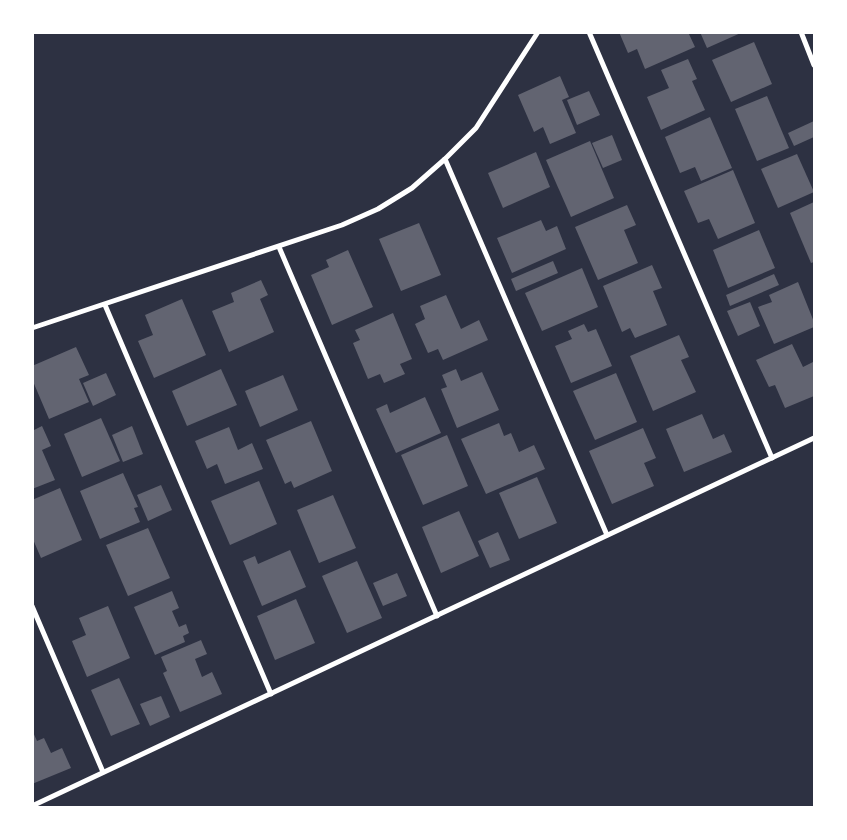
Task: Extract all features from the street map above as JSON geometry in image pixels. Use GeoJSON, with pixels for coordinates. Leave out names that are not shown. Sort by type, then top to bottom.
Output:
{"type":"FeatureCollection","features":[{"type":"Feature","properties":{"kind":"street"},"geometry":{"type":"LineString","coordinates":[[32,328],[279,247],[342,225],[378,209],[412,188],[476,128],[538,32]]}},
{"type":"Feature","properties":{"kind":"street"},"geometry":{"type":"LineString","coordinates":[[589,32],[772,458]]}},
{"type":"Feature","properties":{"kind":"street"},"geometry":{"type":"LineString","coordinates":[[801,32],[814,65]]}},
{"type":"Feature","properties":{"kind":"street"},"geometry":{"type":"LineString","coordinates":[[445,159],[607,535]]}},
{"type":"Feature","properties":{"kind":"street"},"geometry":{"type":"LineString","coordinates":[[279,247],[437,616]]}},
{"type":"Feature","properties":{"kind":"street"},"geometry":{"type":"LineString","coordinates":[[105,304],[271,694]]}},
{"type":"Feature","properties":{"kind":"street"},"geometry":{"type":"LineString","coordinates":[[32,806],[814,438]]}},
{"type":"Feature","properties":{"kind":"street"},"geometry":{"type":"LineString","coordinates":[[32,606],[104,772]]}},
{"type":"Feature","properties":{"kind":"building"},"geometry":{"type":"Polygon","coordinates":[[[619,32],[688,32],[695,47],[645,69],[637,49],[628,53],[619,32]]]}},
{"type":"Feature","properties":{"kind":"building"},"geometry":{"type":"Polygon","coordinates":[[[700,32],[743,32],[707,48],[700,32]]]}},
{"type":"Feature","properties":{"kind":"building"},"geometry":{"type":"Polygon","coordinates":[[[754,42],[772,84],[731,102],[712,60],[754,42]]]}},
{"type":"Feature","properties":{"kind":"building"},"geometry":{"type":"Polygon","coordinates":[[[688,59],[697,79],[692,81],[705,110],[661,130],[647,97],[669,88],[661,70],[688,59]]]}},
{"type":"Feature","properties":{"kind":"building"},"geometry":{"type":"Polygon","coordinates":[[[560,76],[569,97],[562,100],[576,133],[550,144],[543,127],[534,132],[518,95],[560,76]]]}},
{"type":"Feature","properties":{"kind":"building"},"geometry":{"type":"Polygon","coordinates":[[[589,91],[600,115],[577,125],[567,100],[589,91]]]}},
{"type":"Feature","properties":{"kind":"building"},"geometry":{"type":"Polygon","coordinates":[[[767,96],[789,148],[757,161],[735,109],[767,96]]]}},
{"type":"Feature","properties":{"kind":"building"},"geometry":{"type":"Polygon","coordinates":[[[710,117],[732,168],[701,181],[695,167],[680,173],[665,137],[710,117]]]}},
{"type":"Feature","properties":{"kind":"building"},"geometry":{"type":"Polygon","coordinates":[[[814,121],[814,137],[794,146],[788,133],[814,121]]]}},
{"type":"Feature","properties":{"kind":"building"},"geometry":{"type":"Polygon","coordinates":[[[612,135],[622,160],[603,168],[592,143],[612,135]]]}},
{"type":"Feature","properties":{"kind":"building"},"geometry":{"type":"Polygon","coordinates":[[[590,141],[614,198],[571,217],[546,160],[590,141]]]}},
{"type":"Feature","properties":{"kind":"building"},"geometry":{"type":"Polygon","coordinates":[[[536,152],[550,187],[503,208],[488,173],[536,152]]]}},
{"type":"Feature","properties":{"kind":"building"},"geometry":{"type":"Polygon","coordinates":[[[797,154],[814,192],[778,208],[761,169],[797,154]]]}},
{"type":"Feature","properties":{"kind":"building"},"geometry":{"type":"Polygon","coordinates":[[[733,170],[755,223],[718,239],[709,219],[698,223],[684,191],[733,170]]]}},
{"type":"Feature","properties":{"kind":"building"},"geometry":{"type":"Polygon","coordinates":[[[814,202],[814,262],[811,263],[790,213],[814,202]]]}},
{"type":"Feature","properties":{"kind":"building"},"geometry":{"type":"Polygon","coordinates":[[[627,205],[636,225],[624,230],[638,263],[598,280],[575,227],[627,205]]]}},
{"type":"Feature","properties":{"kind":"building"},"geometry":{"type":"Polygon","coordinates":[[[541,220],[546,231],[557,226],[566,249],[512,273],[497,238],[541,220]]]}},
{"type":"Feature","properties":{"kind":"building"},"geometry":{"type":"Polygon","coordinates":[[[419,223],[441,275],[401,291],[379,239],[419,223]]]}},
{"type":"Feature","properties":{"kind":"building"},"geometry":{"type":"Polygon","coordinates":[[[759,230],[775,268],[728,288],[713,250],[759,230]]]}},
{"type":"Feature","properties":{"kind":"building"},"geometry":{"type":"Polygon","coordinates":[[[348,250],[373,307],[332,325],[311,275],[329,267],[326,260],[348,250]]]}},
{"type":"Feature","properties":{"kind":"building"},"geometry":{"type":"Polygon","coordinates":[[[553,261],[558,273],[516,291],[511,279],[553,261]]]}},
{"type":"Feature","properties":{"kind":"building"},"geometry":{"type":"Polygon","coordinates":[[[652,265],[662,288],[653,291],[667,325],[635,338],[630,328],[622,332],[603,286],[652,265]]]}},
{"type":"Feature","properties":{"kind":"building"},"geometry":{"type":"Polygon","coordinates":[[[582,268],[598,307],[542,331],[525,293],[582,268]]]}},
{"type":"Feature","properties":{"kind":"building"},"geometry":{"type":"Polygon","coordinates":[[[774,274],[779,285],[730,306],[726,295],[774,274]]]}},
{"type":"Feature","properties":{"kind":"building"},"geometry":{"type":"Polygon","coordinates":[[[261,280],[268,295],[260,299],[274,332],[229,352],[212,311],[234,302],[231,293],[261,280]]]}},
{"type":"Feature","properties":{"kind":"building"},"geometry":{"type":"Polygon","coordinates":[[[798,282],[814,322],[814,327],[774,344],[758,307],[772,302],[769,295],[798,282]]]}},
{"type":"Feature","properties":{"kind":"building"},"geometry":{"type":"Polygon","coordinates":[[[446,295],[461,329],[479,320],[488,340],[443,360],[438,349],[428,353],[415,324],[425,319],[420,306],[446,295]]]}},
{"type":"Feature","properties":{"kind":"building"},"geometry":{"type":"Polygon","coordinates":[[[182,299],[206,355],[154,378],[138,341],[153,335],[145,315],[182,299]]]}},
{"type":"Feature","properties":{"kind":"building"},"geometry":{"type":"Polygon","coordinates":[[[750,302],[760,326],[738,336],[727,311],[750,302]]]}},
{"type":"Feature","properties":{"kind":"building"},"geometry":{"type":"Polygon","coordinates":[[[393,313],[412,359],[400,364],[405,374],[384,383],[380,374],[368,379],[353,343],[360,340],[355,330],[393,313]]]}},
{"type":"Feature","properties":{"kind":"building"},"geometry":{"type":"Polygon","coordinates":[[[584,324],[588,332],[596,329],[612,366],[571,383],[555,346],[572,339],[568,331],[584,324]]]}},
{"type":"Feature","properties":{"kind":"building"},"geometry":{"type":"Polygon","coordinates":[[[679,335],[689,357],[681,360],[696,392],[653,411],[630,356],[679,335]]]}},
{"type":"Feature","properties":{"kind":"building"},"geometry":{"type":"Polygon","coordinates":[[[792,344],[803,367],[813,362],[814,396],[785,408],[775,385],[769,387],[756,360],[792,344]]]}},
{"type":"Feature","properties":{"kind":"building"},"geometry":{"type":"Polygon","coordinates":[[[76,347],[89,375],[79,379],[89,402],[49,419],[32,379],[32,366],[76,347]]]}},
{"type":"Feature","properties":{"kind":"building"},"geometry":{"type":"Polygon","coordinates":[[[221,369],[237,405],[187,426],[172,391],[221,369]]]}},
{"type":"Feature","properties":{"kind":"building"},"geometry":{"type":"Polygon","coordinates":[[[456,369],[461,381],[482,372],[499,410],[457,428],[441,389],[447,387],[442,375],[456,369]]]}},
{"type":"Feature","properties":{"kind":"building"},"geometry":{"type":"Polygon","coordinates":[[[106,373],[116,395],[93,406],[83,383],[106,373]]]}},
{"type":"Feature","properties":{"kind":"building"},"geometry":{"type":"Polygon","coordinates":[[[616,373],[637,422],[595,440],[573,391],[616,373]]]}},
{"type":"Feature","properties":{"kind":"building"},"geometry":{"type":"Polygon","coordinates":[[[283,375],[298,410],[260,427],[245,391],[283,375]]]}},
{"type":"Feature","properties":{"kind":"building"},"geometry":{"type":"Polygon","coordinates":[[[425,397],[441,433],[396,453],[376,409],[387,404],[390,413],[425,397]]]}},
{"type":"Feature","properties":{"kind":"building"},"geometry":{"type":"Polygon","coordinates":[[[702,414],[713,439],[724,434],[732,452],[684,472],[666,429],[702,414]]]}},
{"type":"Feature","properties":{"kind":"building"},"geometry":{"type":"Polygon","coordinates":[[[101,418],[120,461],[82,477],[64,434],[101,418]]]}},
{"type":"Feature","properties":{"kind":"building"},"geometry":{"type":"Polygon","coordinates":[[[311,421],[332,471],[294,488],[291,481],[285,484],[266,440],[311,421]]]}},
{"type":"Feature","properties":{"kind":"building"},"geometry":{"type":"Polygon","coordinates":[[[499,423],[504,436],[511,433],[519,452],[534,445],[545,469],[486,494],[461,439],[499,423]]]}},
{"type":"Feature","properties":{"kind":"building"},"geometry":{"type":"Polygon","coordinates":[[[42,426],[51,446],[42,450],[55,480],[32,489],[32,431],[42,426]]]}},
{"type":"Feature","properties":{"kind":"building"},"geometry":{"type":"Polygon","coordinates":[[[132,426],[143,454],[123,462],[112,435],[132,426]]]}},
{"type":"Feature","properties":{"kind":"building"},"geometry":{"type":"Polygon","coordinates":[[[229,427],[238,450],[252,443],[263,469],[225,484],[217,464],[207,469],[195,441],[229,427]]]}},
{"type":"Feature","properties":{"kind":"building"},"geometry":{"type":"Polygon","coordinates":[[[643,428],[656,458],[644,463],[654,486],[612,504],[589,451],[643,428]]]}},
{"type":"Feature","properties":{"kind":"building"},"geometry":{"type":"Polygon","coordinates":[[[447,435],[468,486],[423,505],[401,455],[447,435]]]}},
{"type":"Feature","properties":{"kind":"building"},"geometry":{"type":"Polygon","coordinates":[[[123,473],[138,507],[134,508],[140,522],[100,539],[80,491],[123,473]]]}},
{"type":"Feature","properties":{"kind":"building"},"geometry":{"type":"Polygon","coordinates":[[[537,477],[557,523],[519,539],[499,493],[537,477]]]}},
{"type":"Feature","properties":{"kind":"building"},"geometry":{"type":"Polygon","coordinates":[[[259,481],[277,524],[230,545],[211,501],[259,481]]]}},
{"type":"Feature","properties":{"kind":"building"},"geometry":{"type":"Polygon","coordinates":[[[161,485],[172,510],[148,521],[137,495],[161,485]]]}},
{"type":"Feature","properties":{"kind":"building"},"geometry":{"type":"Polygon","coordinates":[[[60,488],[82,540],[41,558],[32,537],[32,522],[34,521],[32,517],[32,500],[60,488]]]}},
{"type":"Feature","properties":{"kind":"building"},"geometry":{"type":"Polygon","coordinates":[[[333,495],[356,548],[319,563],[297,510],[333,495]]]}},
{"type":"Feature","properties":{"kind":"building"},"geometry":{"type":"Polygon","coordinates":[[[459,511],[479,556],[441,573],[422,527],[459,511]]]}},
{"type":"Feature","properties":{"kind":"building"},"geometry":{"type":"Polygon","coordinates":[[[148,528],[170,578],[128,596],[106,545],[148,528]]]}},
{"type":"Feature","properties":{"kind":"building"},"geometry":{"type":"Polygon","coordinates":[[[498,532],[510,560],[490,568],[478,541],[498,532]]]}},
{"type":"Feature","properties":{"kind":"building"},"geometry":{"type":"Polygon","coordinates":[[[290,550],[306,587],[262,606],[243,561],[255,556],[258,564],[290,550]]]}},
{"type":"Feature","properties":{"kind":"building"},"geometry":{"type":"Polygon","coordinates":[[[357,561],[382,618],[347,633],[322,576],[357,561]]]}},
{"type":"Feature","properties":{"kind":"building"},"geometry":{"type":"Polygon","coordinates":[[[397,573],[407,596],[383,606],[373,583],[397,573]]]}},
{"type":"Feature","properties":{"kind":"building"},"geometry":{"type":"Polygon","coordinates":[[[172,591],[179,608],[172,611],[179,627],[186,624],[189,633],[183,636],[185,642],[155,655],[134,607],[172,591]]]}},
{"type":"Feature","properties":{"kind":"building"},"geometry":{"type":"Polygon","coordinates":[[[296,599],[315,643],[275,660],[257,616],[296,599]]]}},
{"type":"Feature","properties":{"kind":"building"},"geometry":{"type":"Polygon","coordinates":[[[108,606],[130,658],[87,677],[72,641],[86,635],[79,618],[108,606]]]}},
{"type":"Feature","properties":{"kind":"building"},"geometry":{"type":"Polygon","coordinates":[[[201,640],[207,654],[195,659],[202,677],[212,672],[222,694],[180,712],[163,673],[167,671],[161,657],[201,640]]]}},
{"type":"Feature","properties":{"kind":"building"},"geometry":{"type":"Polygon","coordinates":[[[119,678],[140,724],[111,736],[91,690],[119,678]]]}},
{"type":"Feature","properties":{"kind":"building"},"geometry":{"type":"Polygon","coordinates":[[[161,696],[170,717],[150,726],[140,704],[161,696]]]}},
{"type":"Feature","properties":{"kind":"building"},"geometry":{"type":"Polygon","coordinates":[[[32,730],[37,741],[44,738],[51,753],[62,748],[71,768],[32,784],[32,730]]]}}]}
